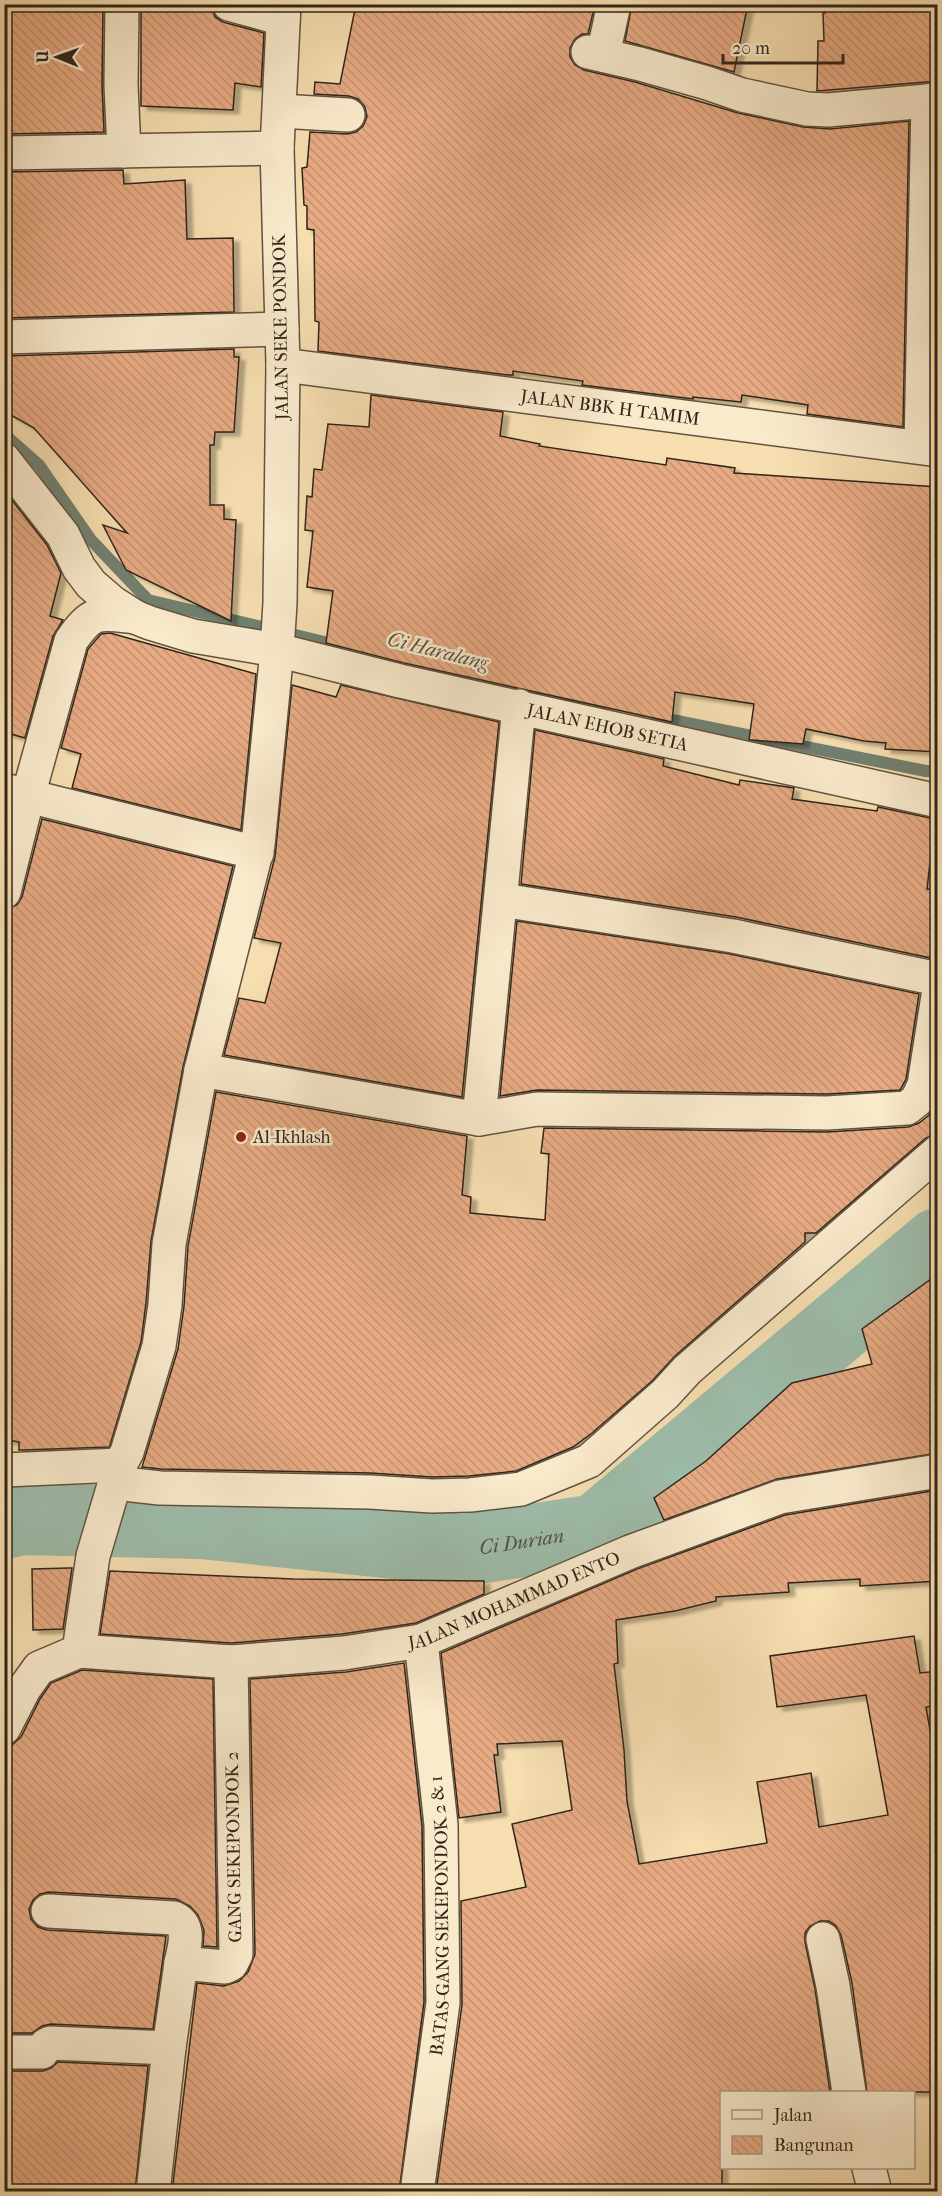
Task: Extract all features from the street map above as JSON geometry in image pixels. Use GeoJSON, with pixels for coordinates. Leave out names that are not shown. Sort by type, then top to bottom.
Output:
{"type":"FeatureCollection","features":[{"type":"Feature","properties":{"kind":"street"},"geometry":{"type":"LineString","coordinates":[[229,4],[284,12]]}},
{"type":"Feature","properties":{"kind":"street"},"geometry":{"type":"LineString","coordinates":[[614,4],[596,53],[707,83],[742,96],[807,109],[828,110],[933,100],[929,448]]}},
{"type":"Feature","properties":{"kind":"street"},"geometry":{"type":"LineString","coordinates":[[122,6],[121,85],[124,151]]}},
{"type":"Feature","properties":{"kind":"street","name":"JALAN SEKE PONDOK"},"geometry":{"type":"LineString","coordinates":[[79,1651],[93,1556],[159,1346],[165,1305],[169,1244],[201,1070],[257,853],[280,603],[283,365],[277,148],[284,12]]}},
{"type":"Feature","properties":{"kind":"street"},"geometry":{"type":"LineString","coordinates":[[280,111],[348,115]]}},
{"type":"Feature","properties":{"kind":"street"},"geometry":{"type":"LineString","coordinates":[[4,153],[277,148]]}},
{"type":"Feature","properties":{"kind":"street"},"geometry":{"type":"LineString","coordinates":[[4,338],[282,329]]}},
{"type":"Feature","properties":{"kind":"street","name":"JALAN BBK H TAMIM"},"geometry":{"type":"LineString","coordinates":[[283,365],[929,448]]}},
{"type":"Feature","properties":{"kind":"street"},"geometry":{"type":"LineString","coordinates":[[4,460],[63,535],[79,568],[91,584],[112,603],[135,617]]}},
{"type":"Feature","properties":{"kind":"street"},"geometry":{"type":"LineString","coordinates":[[4,892],[16,793],[71,641],[84,622],[101,614],[135,617]]}},
{"type":"Feature","properties":{"kind":"street","name":"JALAN EHOB SETIA"},"geometry":{"type":"LineString","coordinates":[[135,617],[193,636],[278,644],[400,681],[938,801]]}},
{"type":"Feature","properties":{"kind":"street"},"geometry":{"type":"LineString","coordinates":[[479,1119],[519,706]]}},
{"type":"Feature","properties":{"kind":"street"},"geometry":{"type":"LineString","coordinates":[[16,793],[257,853]]}},
{"type":"Feature","properties":{"kind":"street"},"geometry":{"type":"LineString","coordinates":[[502,900],[733,936],[938,979]]}},
{"type":"Feature","properties":{"kind":"street"},"geometry":{"type":"LineString","coordinates":[[201,1070],[479,1119],[537,1109],[827,1113],[907,1108],[917,1100],[924,1085],[938,996]]}},
{"type":"Feature","properties":{"kind":"street"},"geometry":{"type":"LineString","coordinates":[[4,1470],[116,1479],[160,1488],[359,1492],[432,1496],[470,1495],[521,1489],[555,1477],[589,1461],[665,1394],[687,1370],[938,1152]]}},
{"type":"Feature","properties":{"kind":"street","name":"JALAN MOHAMMAD ENTO"},"geometry":{"type":"LineString","coordinates":[[79,1651],[231,1662],[344,1653],[421,1641],[630,1552],[780,1497],[938,1471]]}},
{"type":"Feature","properties":{"kind":"street","name":"BATAS-GANG SEKEPONDOK 2 & 1"},"geometry":{"type":"LineString","coordinates":[[417,2192],[443,2003],[441,1824],[421,1641]]}},
{"type":"Feature","properties":{"kind":"street"},"geometry":{"type":"LineString","coordinates":[[4,1728],[24,1689],[39,1668],[79,1651]]}},
{"type":"Feature","properties":{"kind":"street","name":"GANG SEKEPONDOK 2"},"geometry":{"type":"LineString","coordinates":[[181,1962],[225,1967],[231,1964],[236,1954],[231,1662]]}},
{"type":"Feature","properties":{"kind":"street"},"geometry":{"type":"LineString","coordinates":[[48,1911],[174,1918],[179,1920],[184,1928],[185,1941],[169,2048],[153,2192]]}},
{"type":"Feature","properties":{"kind":"street"},"geometry":{"type":"LineString","coordinates":[[823,1939],[833,1986],[849,2091]]}},
{"type":"Feature","properties":{"kind":"street"},"geometry":{"type":"LineString","coordinates":[[4,2052],[42,2052],[50,2043],[169,2048]]}},
{"type":"Feature","properties":{"kind":"street"},"geometry":{"type":"LineString","coordinates":[[869,2169],[875,2192]]}},
{"type":"Feature","properties":{"kind":"building"},"geometry":{"type":"Polygon","coordinates":[[[4,4],[103,4],[104,132],[4,134],[4,4]]]}},
{"type":"Feature","properties":{"kind":"building"},"geometry":{"type":"Polygon","coordinates":[[[141,4],[211,4],[215,17],[223,22],[264,33],[261,87],[235,83],[233,110],[141,106],[141,4]]]}},
{"type":"Feature","properties":{"kind":"building"},"geometry":{"type":"Polygon","coordinates":[[[356,4],[595,4],[588,34],[582,34],[575,39],[570,48],[570,57],[575,65],[584,70],[635,82],[738,113],[803,127],[830,129],[909,121],[903,427],[807,414],[808,405],[742,395],[741,402],[693,397],[693,399],[582,385],[583,381],[513,371],[513,375],[508,375],[318,351],[319,322],[315,321],[314,230],[307,229],[307,206],[304,205],[302,168],[307,167],[310,132],[347,134],[356,132],[363,126],[367,117],[365,107],[358,99],[349,96],[314,94],[315,82],[340,84],[356,4]]]}},
{"type":"Feature","properties":{"kind":"building"},"geometry":{"type":"Polygon","coordinates":[[[632,4],[748,4],[734,72],[625,41],[632,4]]]}},
{"type":"Feature","properties":{"kind":"building"},"geometry":{"type":"Polygon","coordinates":[[[826,4],[938,4],[938,81],[817,91],[818,41],[824,41],[823,13],[825,13],[826,4]]]}},
{"type":"Feature","properties":{"kind":"building"},"geometry":{"type":"Polygon","coordinates":[[[123,170],[124,184],[185,180],[187,239],[233,238],[234,312],[4,318],[4,172],[123,170]]]}},
{"type":"Feature","properties":{"kind":"building"},"geometry":{"type":"Polygon","coordinates":[[[234,349],[234,357],[239,357],[234,432],[215,432],[214,445],[210,445],[210,505],[224,505],[224,519],[236,520],[231,621],[126,570],[103,525],[127,533],[34,428],[4,411],[4,356],[234,349]]]}},
{"type":"Feature","properties":{"kind":"building"},"geometry":{"type":"Polygon","coordinates":[[[371,395],[503,412],[500,436],[540,444],[539,446],[666,465],[667,458],[735,468],[734,473],[938,487],[938,752],[885,749],[886,743],[864,741],[806,729],[803,744],[749,740],[754,704],[675,692],[672,722],[404,663],[326,643],[333,591],[307,587],[313,531],[305,530],[307,496],[312,497],[314,469],[322,470],[328,424],[369,427],[371,395]]]}},
{"type":"Feature","properties":{"kind":"building"},"geometry":{"type":"Polygon","coordinates":[[[4,494],[8,495],[47,545],[61,573],[50,616],[63,620],[53,636],[25,738],[4,732],[4,494]]]}},
{"type":"Feature","properties":{"kind":"building"},"geometry":{"type":"Polygon","coordinates":[[[110,633],[256,674],[241,830],[72,788],[81,754],[61,748],[88,649],[101,634],[110,633]]]}},
{"type":"Feature","properties":{"kind":"building"},"geometry":{"type":"Polygon","coordinates":[[[292,685],[336,697],[341,685],[499,722],[462,1097],[224,1055],[239,998],[265,1003],[281,943],[254,938],[275,857],[292,685]]]}},
{"type":"Feature","properties":{"kind":"building"},"geometry":{"type":"Polygon","coordinates":[[[535,730],[664,759],[663,766],[739,785],[740,780],[794,788],[792,799],[877,811],[878,807],[935,819],[927,889],[938,890],[938,958],[736,917],[521,884],[535,730]]]}},
{"type":"Feature","properties":{"kind":"building"},"geometry":{"type":"Polygon","coordinates":[[[42,819],[233,866],[183,1067],[151,1241],[141,1342],[109,1447],[19,1450],[19,1442],[4,1439],[4,910],[17,905],[22,897],[42,819]]]}},
{"type":"Feature","properties":{"kind":"building"},"geometry":{"type":"Polygon","coordinates":[[[517,921],[730,954],[919,994],[906,1079],[900,1090],[827,1094],[537,1090],[500,1096],[517,921]]]}},
{"type":"Feature","properties":{"kind":"building"},"geometry":{"type":"Polygon","coordinates":[[[216,1092],[467,1136],[462,1195],[471,1197],[470,1213],[545,1220],[549,1154],[541,1153],[544,1128],[827,1132],[908,1127],[919,1123],[929,1115],[938,1100],[938,1134],[926,1138],[816,1233],[805,1233],[805,1242],[675,1356],[652,1381],[592,1433],[573,1447],[516,1471],[432,1477],[370,1473],[142,1467],[178,1349],[184,1306],[188,1246],[216,1092]]]}},
{"type":"Feature","properties":{"kind":"building"},"geometry":{"type":"Polygon","coordinates":[[[938,1274],[938,1453],[777,1479],[664,1520],[654,1498],[706,1461],[792,1383],[872,1364],[862,1329],[938,1274]]]}},
{"type":"Feature","properties":{"kind":"building"},"geometry":{"type":"Polygon","coordinates":[[[938,1490],[938,1581],[860,1586],[860,1579],[788,1583],[789,1592],[716,1597],[716,1601],[675,1611],[616,1620],[618,1663],[614,1664],[624,1750],[627,1801],[639,1864],[767,1843],[757,1782],[811,1773],[819,1827],[888,1815],[866,1695],[777,1707],[770,1656],[914,1636],[920,1673],[938,1671],[938,1705],[926,1707],[938,1775],[938,2092],[867,2091],[852,1983],[841,1935],[836,1926],[829,1921],[820,1921],[810,1926],[805,1933],[805,1942],[815,1989],[830,2091],[720,2091],[722,2188],[687,2192],[436,2192],[462,2005],[461,1901],[526,1887],[512,1824],[572,1810],[562,1741],[497,1744],[498,1755],[494,1755],[501,1812],[459,1818],[441,1653],[637,1569],[785,1515],[938,1490]]]}},
{"type":"Feature","properties":{"kind":"building"},"geometry":{"type":"Polygon","coordinates":[[[72,1568],[63,1629],[33,1630],[32,1569],[72,1568]]]}},
{"type":"Feature","properties":{"kind":"building"},"geometry":{"type":"Polygon","coordinates":[[[110,1571],[293,1579],[484,1581],[484,1594],[416,1623],[342,1634],[231,1643],[100,1634],[110,1571]]]}},
{"type":"Feature","properties":{"kind":"building"},"geometry":{"type":"Polygon","coordinates":[[[404,1663],[422,1826],[424,2002],[399,2192],[172,2192],[197,1983],[224,1986],[239,1981],[248,1972],[255,1954],[250,1679],[346,1672],[404,1663]]]}},
{"type":"Feature","properties":{"kind":"building"},"geometry":{"type":"Polygon","coordinates":[[[82,1670],[213,1679],[217,1947],[203,1946],[204,1930],[198,1915],[190,1906],[176,1899],[49,1892],[40,1894],[33,1900],[29,1909],[31,1919],[38,1927],[47,1930],[166,1936],[153,2029],[51,2024],[42,2026],[32,2033],[4,2033],[4,1759],[13,1744],[21,1737],[40,1699],[51,1683],[82,1670]]]}},
{"type":"Feature","properties":{"kind":"building"},"geometry":{"type":"Polygon","coordinates":[[[58,2062],[148,2066],[135,2192],[4,2192],[4,2071],[43,2071],[58,2062]]]}},
{"type":"Feature","properties":{"kind":"waterway","name":"Ci Haralang"},"geometry":{"type":"LineString","coordinates":[[4,434],[39,465],[91,540],[148,600],[341,646]]}},
{"type":"Feature","properties":{"kind":"waterway","name":"Ci Haralang"},"geometry":{"type":"LineString","coordinates":[[437,670],[515,689],[601,706]]}},
{"type":"Feature","properties":{"kind":"waterway","name":"Ci Haralang"},"geometry":{"type":"LineString","coordinates":[[657,717],[926,771],[938,771]]}},
{"type":"Feature","properties":{"kind":"waterway","name":"Ci Durian"},"geometry":{"type":"LineString","coordinates":[[4,1523],[23,1519],[201,1523],[464,1550],[596,1530],[938,1244]]}},
{"type":"Feature","properties":{"kind":"place","name":"Al-Ikhlash"},"geometry":{"type":"Point","coordinates":[241,1137]}}]}
